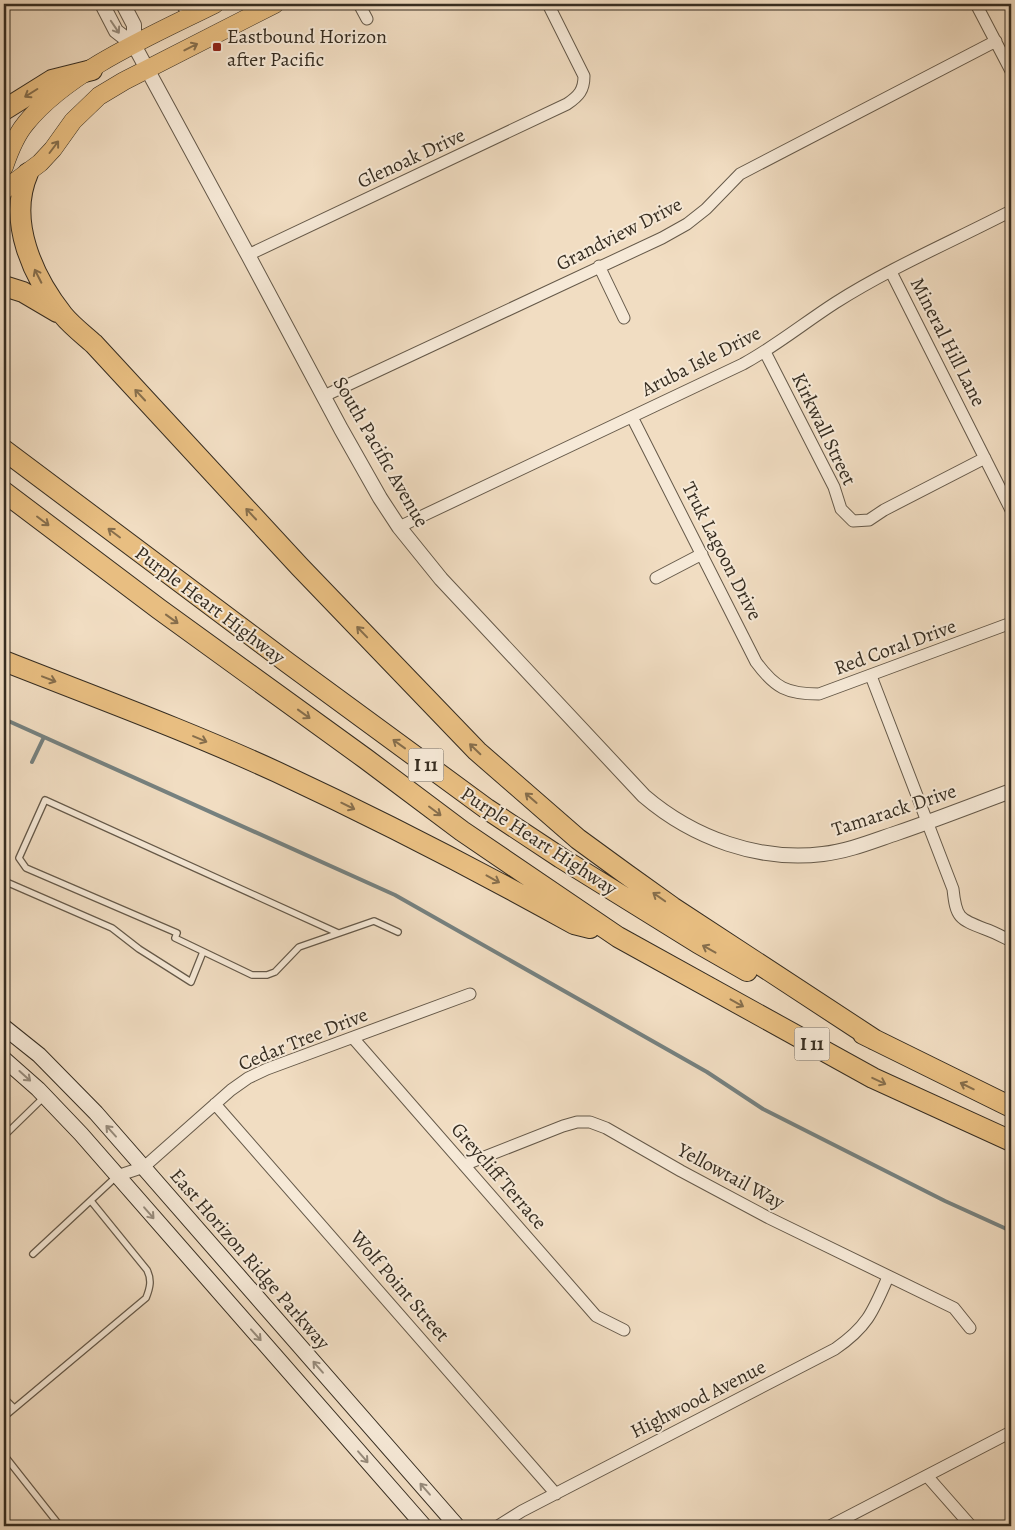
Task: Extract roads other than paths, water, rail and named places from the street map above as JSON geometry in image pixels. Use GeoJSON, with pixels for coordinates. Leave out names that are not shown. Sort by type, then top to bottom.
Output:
{"type":"FeatureCollection","features":[{"type":"Feature","properties":{"kind":"highway"},"geometry":{"type":"LineString","coordinates":[[4,110],[52,80],[92,70]]}},
{"type":"Feature","properties":{"kind":"highway"},"geometry":{"type":"LineString","coordinates":[[28,173],[23,185],[20,202],[23,234],[28,253],[39,277],[65,317],[100,351],[307,574],[477,751],[578,838],[626,874],[875,1040]]}},
{"type":"Feature","properties":{"kind":"highway"},"geometry":{"type":"LineString","coordinates":[[4,286],[23,292],[65,317]]}},
{"type":"Feature","properties":{"kind":"highway","name":"Purple Heart Highway"},"geometry":{"type":"LineString","coordinates":[[4,450],[288,663],[487,809],[561,858],[698,943],[875,1040],[1011,1107]]}},
{"type":"Feature","properties":{"kind":"highway","name":"Purple Heart Highway"},"geometry":{"type":"LineString","coordinates":[[4,492],[159,609],[366,759],[462,832],[618,937],[873,1078],[1011,1141]]}},
{"type":"Feature","properties":{"kind":"highway"},"geometry":{"type":"LineString","coordinates":[[4,661],[120,706],[276,772],[473,869],[574,924],[618,937]]}},
{"type":"Feature","properties":{"kind":"main road"},"geometry":{"type":"LineString","coordinates":[[4,167],[24,124],[69,84],[183,11],[215,4]]}},
{"type":"Feature","properties":{"kind":"main road"},"geometry":{"type":"LineString","coordinates":[[4,190],[28,173],[53,149],[73,121],[90,103],[124,81],[276,4]]}},
{"type":"Feature","properties":{"kind":"main road","name":"East Horizon Ridge Parkway"},"geometry":{"type":"LineString","coordinates":[[4,1027],[39,1055],[144,1167],[457,1526]]}},
{"type":"Feature","properties":{"kind":"main road"},"geometry":{"type":"LineString","coordinates":[[4,1059],[45,1096],[117,1176],[424,1526]]}},
{"type":"Feature","properties":{"kind":"street","name":"South Pacific Avenue"},"geometry":{"type":"LineString","coordinates":[[102,4],[116,31],[134,44],[340,429],[399,527],[441,579],[644,796],[658,808],[705,836],[758,852]]}},
{"type":"Feature","properties":{"kind":"street","name":"South Pacific Avenue"},"geometry":{"type":"LineString","coordinates":[[123,4],[134,25],[134,44]]}},
{"type":"Feature","properties":{"kind":"street"},"geometry":{"type":"LineString","coordinates":[[359,4],[367,19]]}},
{"type":"Feature","properties":{"kind":"street","name":"Glenoak Drive"},"geometry":{"type":"LineString","coordinates":[[248,255],[567,104],[578,97],[584,88],[584,76],[548,4]]}},
{"type":"Feature","properties":{"kind":"street"},"geometry":{"type":"LineString","coordinates":[[976,4],[1011,71]]}},
{"type":"Feature","properties":{"kind":"street","name":"Grandview Drive"},"geometry":{"type":"LineString","coordinates":[[324,396],[662,238],[686,224],[706,208],[740,174],[996,41]]}},
{"type":"Feature","properties":{"kind":"street","name":"Aruba Isle Drive"},"geometry":{"type":"LineString","coordinates":[[399,527],[743,364],[765,352],[836,302],[1011,211]]}},
{"type":"Feature","properties":{"kind":"street"},"geometry":{"type":"LineString","coordinates":[[599,266],[624,318]]}},
{"type":"Feature","properties":{"kind":"street","name":"Mineral Hill Lane"},"geometry":{"type":"LineString","coordinates":[[891,272],[1011,510]]}},
{"type":"Feature","properties":{"kind":"street","name":"Kirkwall Street"},"geometry":{"type":"LineString","coordinates":[[765,352],[834,487],[841,509],[853,521],[869,520],[884,510],[985,458]]}},
{"type":"Feature","properties":{"kind":"street","name":"Truk Lagoon Drive"},"geometry":{"type":"LineString","coordinates":[[632,417],[756,662],[767,677],[790,692]]}},
{"type":"Feature","properties":{"kind":"street"},"geometry":{"type":"LineString","coordinates":[[656,578],[702,554]]}},
{"type":"Feature","properties":{"kind":"street","name":"Red Coral Drive"},"geometry":{"type":"LineString","coordinates":[[790,692],[819,694],[1011,624]]}},
{"type":"Feature","properties":{"kind":"street"},"geometry":{"type":"LineString","coordinates":[[872,676],[953,889],[955,905],[959,916],[970,924],[986,929],[1011,941]]}},
{"type":"Feature","properties":{"kind":"street","name":"Tamarack Drive"},"geometry":{"type":"LineString","coordinates":[[758,852],[801,855],[824,854],[846,850],[927,823],[1011,791]]}},
{"type":"Feature","properties":{"kind":"street","name":"Cedar Tree Drive"},"geometry":{"type":"LineString","coordinates":[[117,1176],[144,1167],[215,1104],[248,1078],[267,1069],[470,994]]}},
{"type":"Feature","properties":{"kind":"street","name":"Greycliff Terrace"},"geometry":{"type":"LineString","coordinates":[[353,1038],[596,1316],[624,1330]]}},
{"type":"Feature","properties":{"kind":"street","name":"Wolf Point Street"},"geometry":{"type":"LineString","coordinates":[[215,1104],[556,1494]]}},
{"type":"Feature","properties":{"kind":"street","name":"Yellowtail Way"},"geometry":{"type":"LineString","coordinates":[[464,1165],[563,1126],[577,1122],[590,1122],[606,1128],[768,1218],[954,1308],[970,1328]]}},
{"type":"Feature","properties":{"kind":"street","name":"Highwood Avenue"},"geometry":{"type":"LineString","coordinates":[[498,1526],[835,1349],[860,1329],[875,1306],[888,1277]]}},
{"type":"Feature","properties":{"kind":"street"},"geometry":{"type":"LineString","coordinates":[[830,1526],[1011,1434]]}},
{"type":"Feature","properties":{"kind":"street"},"geometry":{"type":"LineString","coordinates":[[927,1476],[971,1526]]}},
{"type":"Feature","properties":{"kind":"lane"},"geometry":{"type":"LineString","coordinates":[[338,933],[45,800],[19,858],[26,868],[177,933],[175,938],[252,975],[267,975],[275,972],[299,947],[374,921],[398,932]]}},
{"type":"Feature","properties":{"kind":"lane"},"geometry":{"type":"LineString","coordinates":[[4,881],[112,928],[138,949],[190,982],[203,952]]}},
{"type":"Feature","properties":{"kind":"lane"},"geometry":{"type":"LineString","coordinates":[[4,1136],[45,1096]]}},
{"type":"Feature","properties":{"kind":"lane"},"geometry":{"type":"LineString","coordinates":[[33,1254],[117,1176]]}},
{"type":"Feature","properties":{"kind":"lane"},"geometry":{"type":"LineString","coordinates":[[4,1418],[146,1298],[150,1286],[150,1277],[147,1270],[91,1201]]}},
{"type":"Feature","properties":{"kind":"lane"},"geometry":{"type":"LineString","coordinates":[[4,1398],[14,1408]]}},
{"type":"Feature","properties":{"kind":"lane"},"geometry":{"type":"LineString","coordinates":[[4,1455],[60,1526]]}},
{"type":"Feature","properties":{"kind":"waterway"},"geometry":{"type":"LineString","coordinates":[[4,719],[395,895],[707,1072],[763,1109],[945,1201],[1011,1231]]}},
{"type":"Feature","properties":{"kind":"waterway"},"geometry":{"type":"LineString","coordinates":[[32,762],[44,737]]}},
{"type":"Feature","properties":{"kind":"place","name":"Eastbound Horizon after Pacific"},"geometry":{"type":"Point","coordinates":[217,47]}}]}
